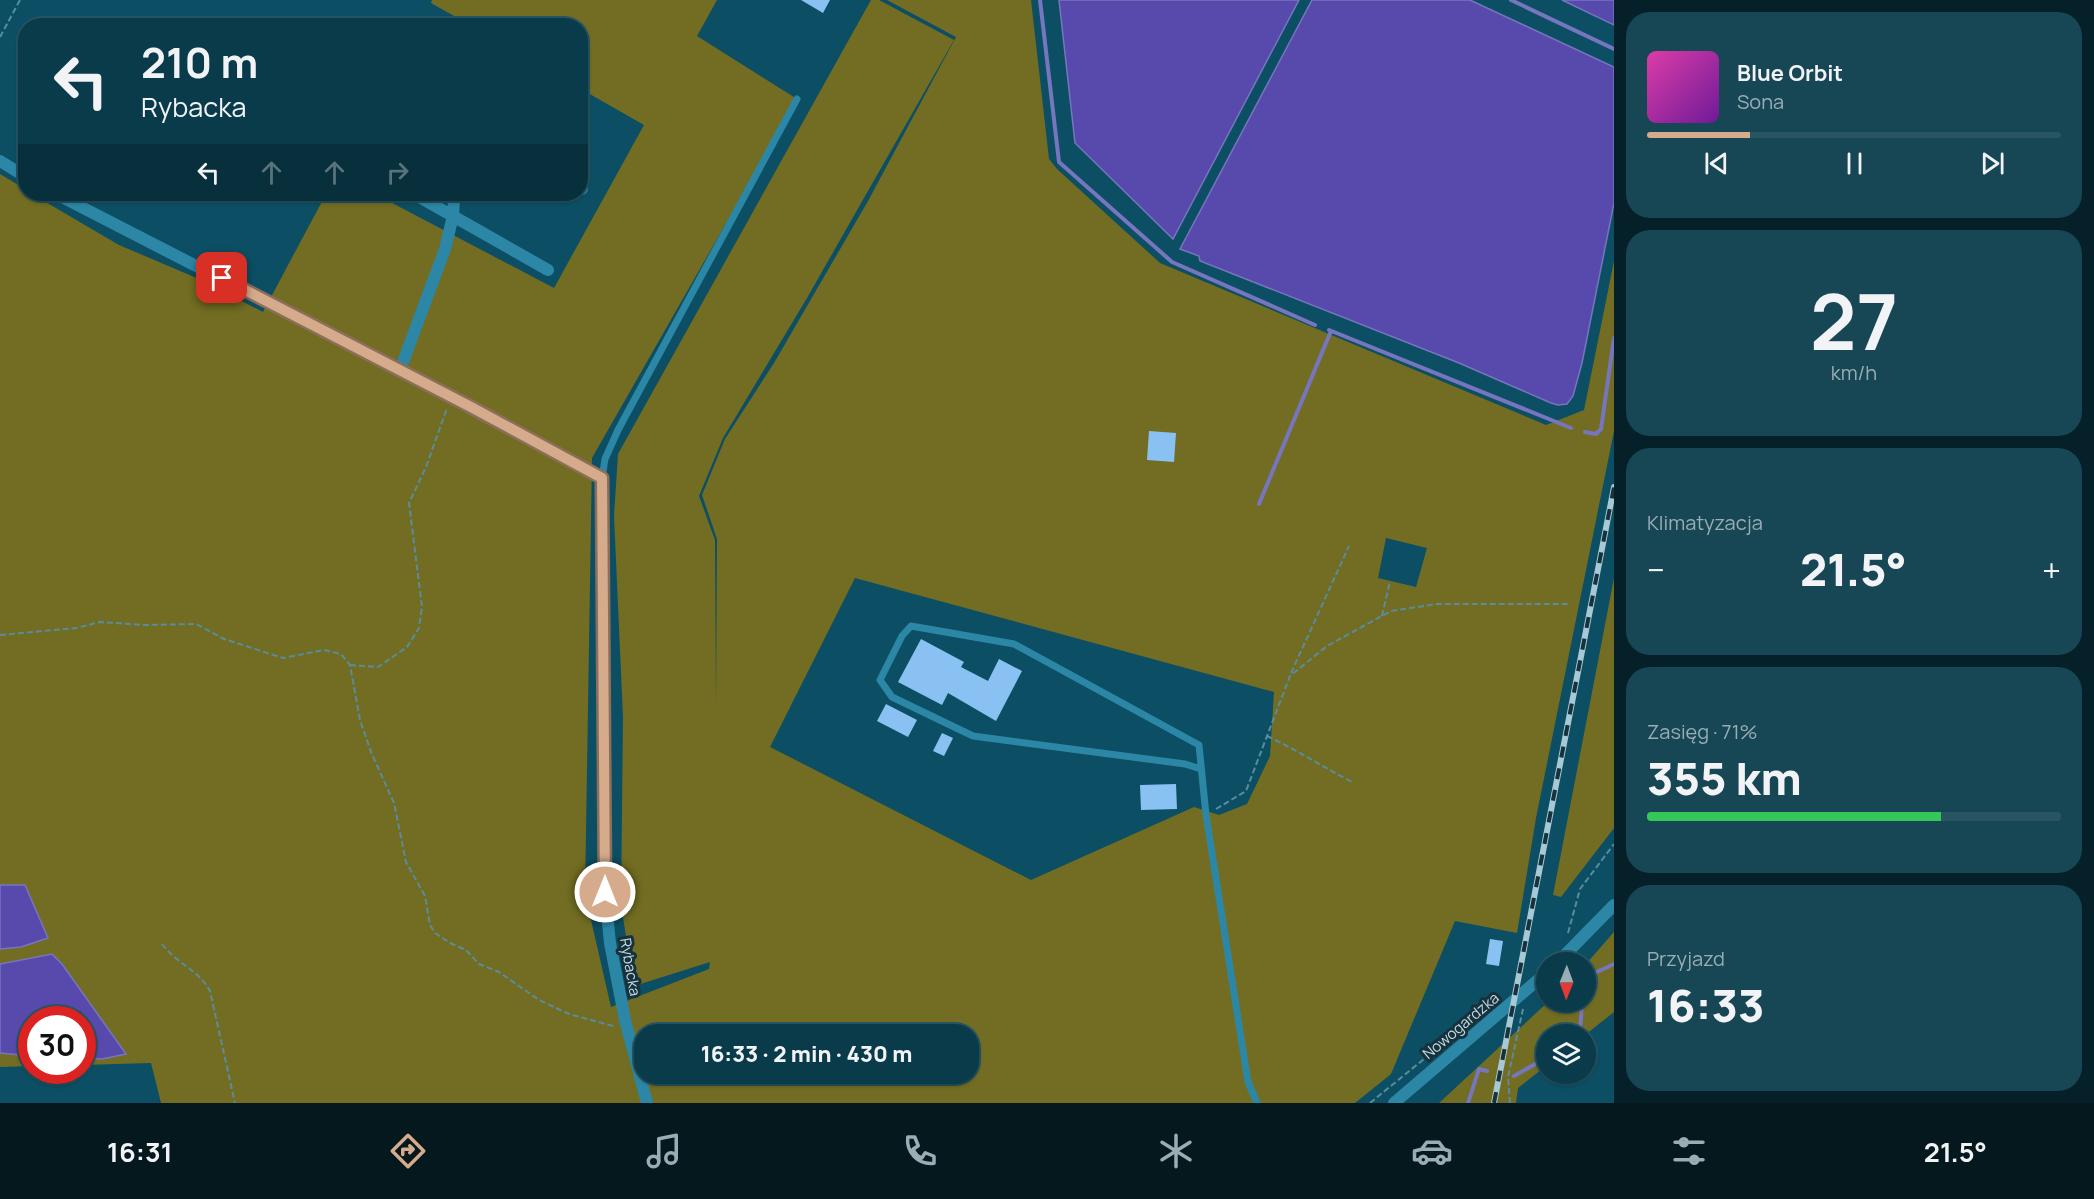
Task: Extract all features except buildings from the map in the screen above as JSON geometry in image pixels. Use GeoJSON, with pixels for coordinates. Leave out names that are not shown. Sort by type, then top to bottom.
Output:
{"type":"FeatureCollection","features":[{"type":"Feature","properties":{"kind":"street"},"geometry":{"type":"LineString","coordinates":[[0,161],[18,172]]}},
{"type":"Feature","properties":{"kind":"street"},"geometry":{"type":"LineString","coordinates":[[70,201],[452,397],[602,478]]}},
{"type":"Feature","properties":{"kind":"street"},"geometry":{"type":"LineString","coordinates":[[426,201],[548,270]]}},
{"type":"Feature","properties":{"kind":"street"},"geometry":{"type":"LineString","coordinates":[[400,370],[445,249],[453,216],[454,201]]}},
{"type":"Feature","properties":{"kind":"street","name":"Rybacka"},"geometry":{"type":"LineString","coordinates":[[602,478],[605,892],[610,943],[628,1031],[647,1103]]}},
{"type":"Feature","properties":{"kind":"street"},"geometry":{"type":"LineString","coordinates":[[1568,952],[1614,905]]}},
{"type":"Feature","properties":{"kind":"street","name":"Nowogardzka"},"geometry":{"type":"LineString","coordinates":[[1394,1103],[1536,982]]}},
{"type":"Feature","properties":{"kind":"lane"},"geometry":{"type":"LineString","coordinates":[[602,478],[605,459],[618,430],[797,99]]}},
{"type":"Feature","properties":{"kind":"lane"},"geometry":{"type":"LineString","coordinates":[[1201,769],[1185,764],[973,736],[892,697],[880,680],[902,636],[911,626],[1014,644],[1199,745],[1206,815],[1248,1082],[1257,1103]]}},
{"type":"Feature","properties":{"kind":"path"},"geometry":{"type":"LineString","coordinates":[[0,37],[20,0]]}},
{"type":"Feature","properties":{"kind":"path"},"geometry":{"type":"LineString","coordinates":[[350,665],[378,667],[407,647],[419,628],[422,607],[409,504],[426,467],[452,397]]}},
{"type":"Feature","properties":{"kind":"path"},"geometry":{"type":"LineString","coordinates":[[1206,815],[1246,791],[1290,676],[1349,546]]}},
{"type":"Feature","properties":{"kind":"path"},"geometry":{"type":"LineString","coordinates":[[1382,616],[1390,580]]}},
{"type":"Feature","properties":{"kind":"path"},"geometry":{"type":"LineString","coordinates":[[1290,676],[1327,646],[1391,611],[1437,604],[1570,604]]}},
{"type":"Feature","properties":{"kind":"path"},"geometry":{"type":"LineString","coordinates":[[0,635],[76,628],[100,622],[145,625],[196,624],[224,639],[283,658],[324,650],[341,654],[350,665],[360,720],[371,752],[394,803],[406,862],[425,896],[430,925],[435,933],[466,950],[479,964],[499,972],[539,1000],[569,1014],[628,1031]]}},
{"type":"Feature","properties":{"kind":"path"},"geometry":{"type":"LineString","coordinates":[[1267,736],[1302,752],[1319,765],[1352,782]]}},
{"type":"Feature","properties":{"kind":"path"},"geometry":{"type":"LineString","coordinates":[[1562,952],[1580,889],[1614,844]]}},
{"type":"Feature","properties":{"kind":"path"},"geometry":{"type":"LineString","coordinates":[[162,944],[172,957],[201,976],[210,990],[235,1103]]}},
{"type":"Feature","properties":{"kind":"path"},"geometry":{"type":"LineString","coordinates":[[1510,1103],[1508,1077],[1526,991]]}},
{"type":"Feature","properties":{"kind":"shaded area"},"geometry":{"type":"Polygon","coordinates":[[[432,0],[717,0],[697,36],[797,99],[592,458],[585,894],[611,1007],[709,969],[710,962],[634,986],[621,905],[623,717],[614,516],[618,454],[871,0],[879,0],[954,40],[807,298],[723,438],[699,496],[715,540],[716,704],[717,539],[702,495],[725,439],[774,363],[868,201],[956,37],[887,0],[1031,0],[1049,159],[1057,169],[1160,263],[1546,425],[1584,410],[1614,261],[1614,431],[1536,818],[1517,933],[1455,921],[1391,1074],[1355,1103],[161,1103],[151,1063],[96,1065],[96,1006],[18,1006],[18,1066],[0,1067],[0,174],[18,185],[18,201],[44,201],[119,245],[199,279],[263,312],[322,201],[388,201],[554,288],[644,125],[588,93],[588,18],[458,18],[431,3],[432,0]],[[1386,538],[1378,578],[1416,587],[1427,548],[1386,538]],[[855,578],[770,747],[1031,880],[1194,807],[1219,815],[1247,804],[1270,756],[1274,692],[855,578]]]}},
{"type":"Feature","properties":{"kind":"shaded area"},"geometry":{"type":"Polygon","coordinates":[[[1059,0],[1299,0],[1173,239],[1075,143],[1059,0]]]}},
{"type":"Feature","properties":{"kind":"shaded area"},"geometry":{"type":"Polygon","coordinates":[[[1312,0],[1470,0],[1614,67],[1614,203],[1582,363],[1573,396],[1567,404],[1551,403],[1459,363],[1200,261],[1199,256],[1180,249],[1312,0]]]}},
{"type":"Feature","properties":{"kind":"shaded area"},"geometry":{"type":"Polygon","coordinates":[[[1562,0],[1614,0],[1614,25],[1562,0]]]}},
{"type":"Feature","properties":{"kind":"shaded area"},"geometry":{"type":"Polygon","coordinates":[[[1614,578],[1614,828],[1561,897],[1553,895],[1614,578]]]}},
{"type":"Feature","properties":{"kind":"shaded area"},"geometry":{"type":"Polygon","coordinates":[[[0,885],[25,885],[48,938],[21,947],[0,949],[0,885]]]}},
{"type":"Feature","properties":{"kind":"shaded area"},"geometry":{"type":"Polygon","coordinates":[[[1614,932],[1614,1012],[1596,1026],[1596,1024],[1536,1024],[1536,1074],[1518,1088],[1516,1103],[1439,1103],[1537,1012],[1596,1012],[1596,953],[1614,932]]]}},
{"type":"Feature","properties":{"kind":"shaded area"},"geometry":{"type":"Polygon","coordinates":[[[52,954],[62,964],[92,1006],[18,1006],[18,1055],[0,1053],[0,964],[52,954]]]}},
{"type":"Feature","properties":{"kind":"shaded area"},"geometry":{"type":"Polygon","coordinates":[[[96,1012],[126,1054],[96,1059],[96,1012]]]}},
{"type":"Feature","properties":{"kind":"waterway"},"geometry":{"type":"LineString","coordinates":[[1040,0],[1059,162],[1172,262],[1315,325]]}},
{"type":"Feature","properties":{"kind":"waterway"},"geometry":{"type":"LineString","coordinates":[[1511,0],[1614,49]]}},
{"type":"Feature","properties":{"kind":"waterway"},"geometry":{"type":"LineString","coordinates":[[1329,330],[1571,428]]}},
{"type":"Feature","properties":{"kind":"waterway"},"geometry":{"type":"LineString","coordinates":[[1259,504],[1331,331]]}},
{"type":"Feature","properties":{"kind":"waterway"},"geometry":{"type":"LineString","coordinates":[[1585,432],[1596,434],[1601,429],[1614,338]]}},
{"type":"Feature","properties":{"kind":"waterway"},"geometry":{"type":"LineString","coordinates":[[1596,972],[1614,964]]}},
{"type":"Feature","properties":{"kind":"waterway"},"geometry":{"type":"LineString","coordinates":[[1581,1012],[1581,1024]]}},
{"type":"Feature","properties":{"kind":"waterway"},"geometry":{"type":"LineString","coordinates":[[1514,1076],[1536,1064]]}},
{"type":"Feature","properties":{"kind":"waterway"},"geometry":{"type":"LineString","coordinates":[[1468,1103],[1479,1069],[1487,1071]]}},
{"type":"Feature","properties":{"kind":"railway"},"geometry":{"type":"LineString","coordinates":[[1494,1103],[1614,487]]}},
{"type":"Feature","properties":{"kind":"route"},"geometry":{"type":"LineString","coordinates":[[222,278],[589,469],[602,478],[605,892]]}}]}
